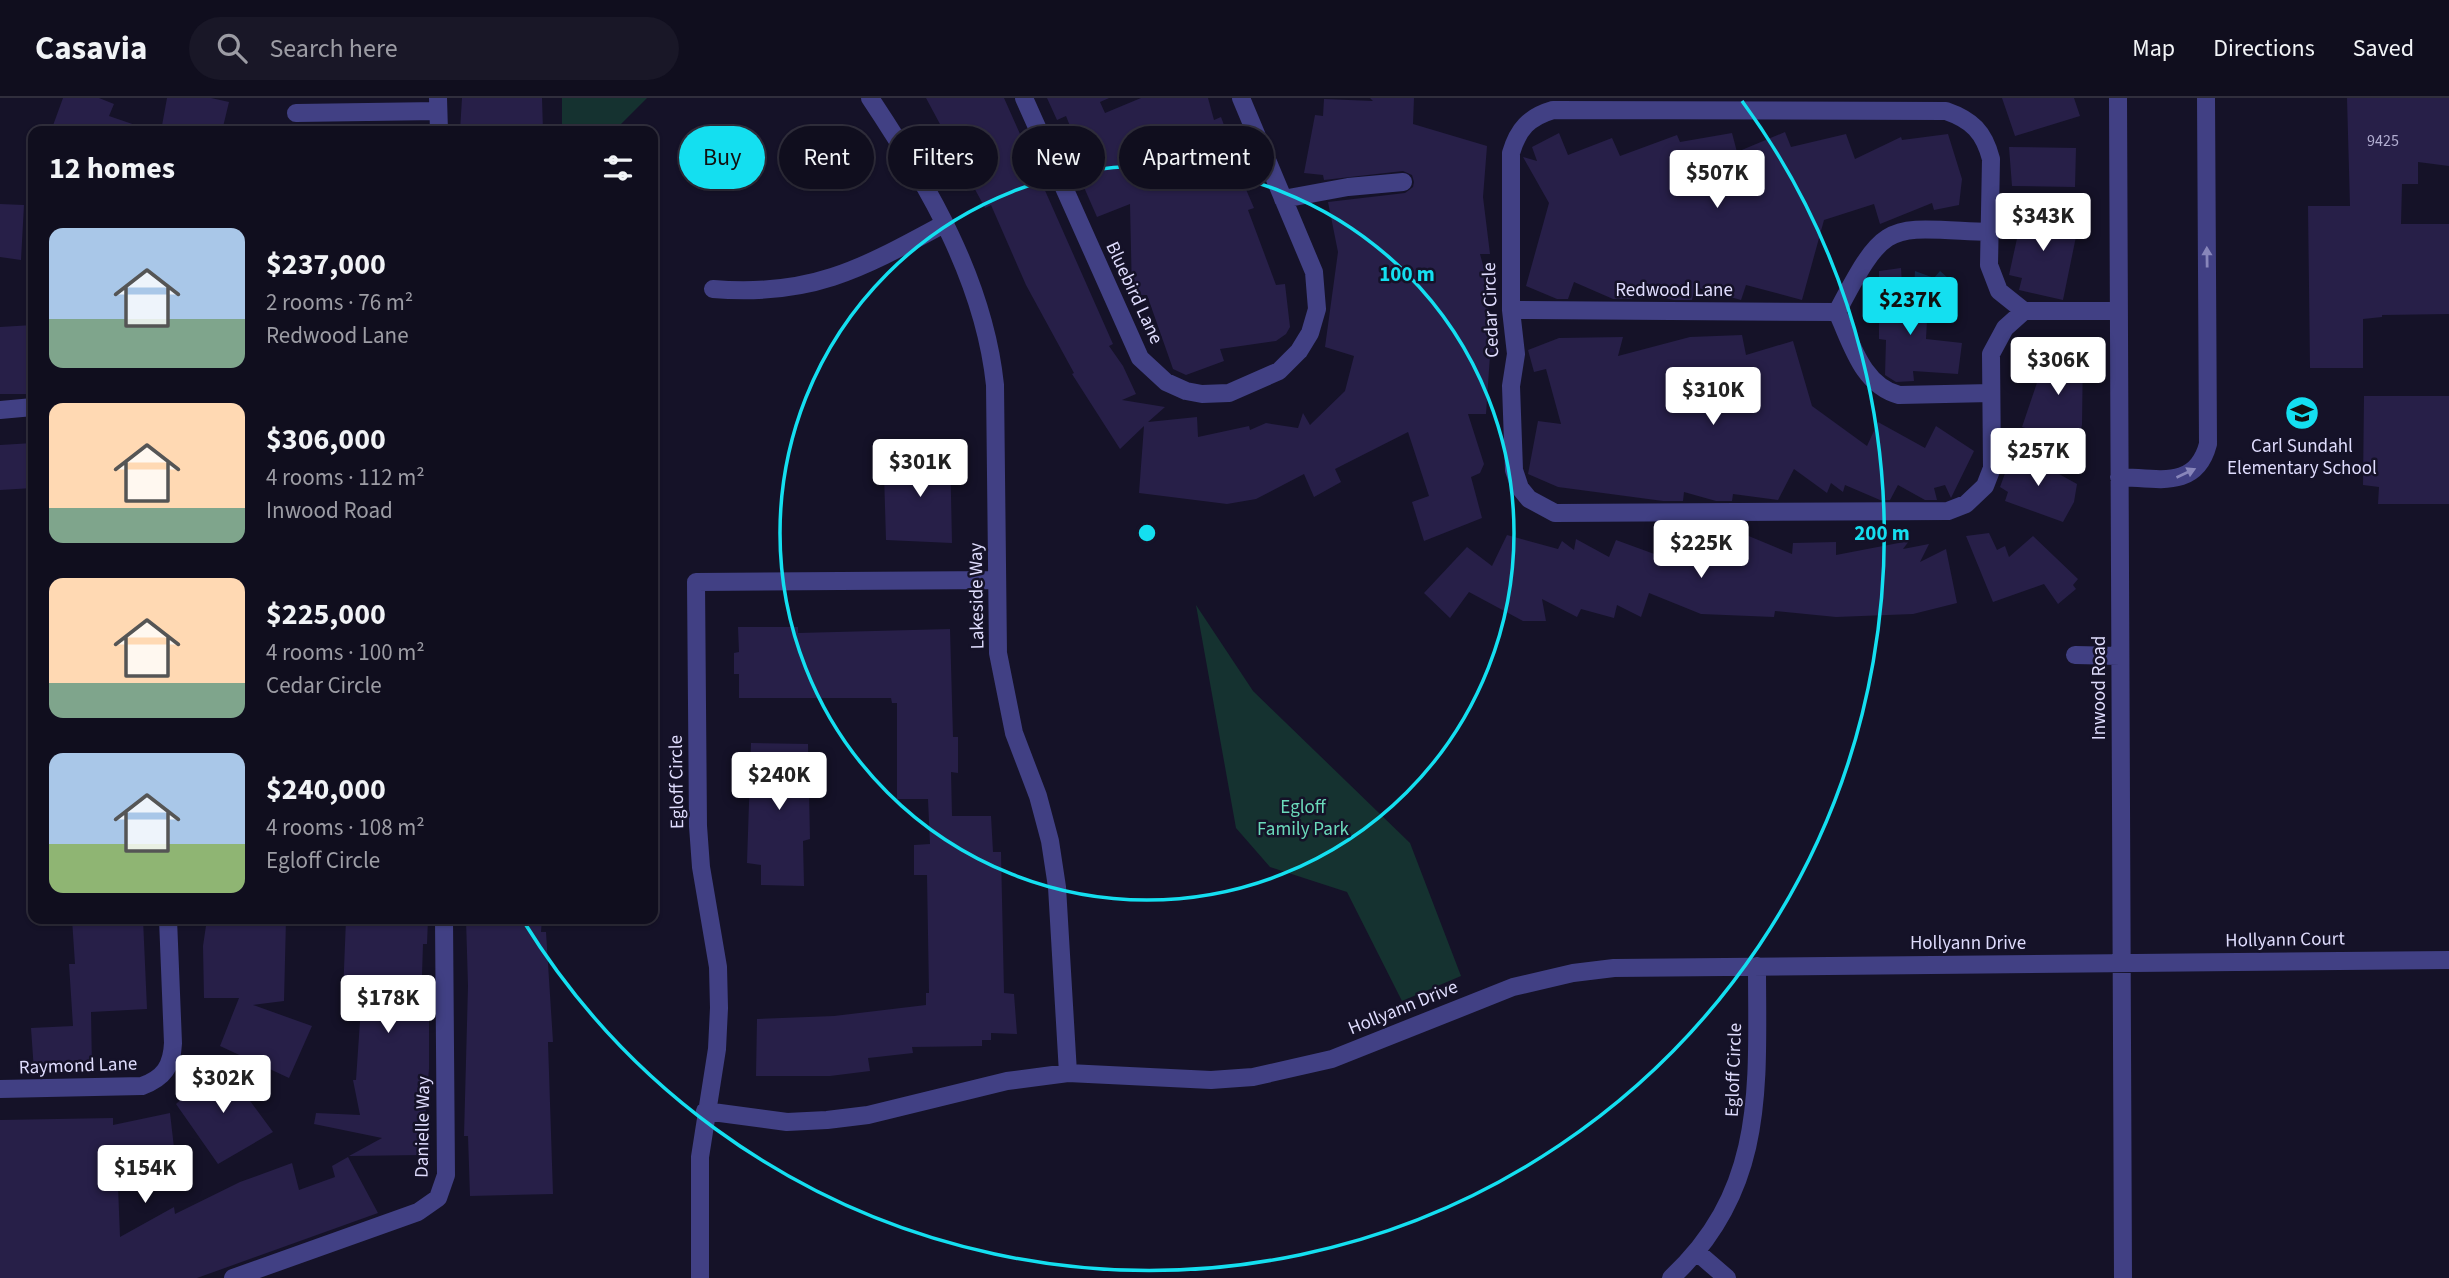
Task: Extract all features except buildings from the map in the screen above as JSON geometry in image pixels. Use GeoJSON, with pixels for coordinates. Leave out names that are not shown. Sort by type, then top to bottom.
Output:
{"type":"FeatureCollection","features":[{"type":"Feature","properties":{"kind":"street","name":"Lakeside Way"},"geometry":{"type":"LineString","coordinates":[[870,98],[966,266],[984,316],[991,350],[995,386],[998,653],[1014,733],[1038,796],[1050,841],[1057,887],[1068,1073]]}},
{"type":"Feature","properties":{"kind":"street","name":"Bluebird Lane"},"geometry":{"type":"LineString","coordinates":[[1024,98],[1132,344],[1152,371],[1166,383],[1202,394],[1229,393],[1279,371],[1300,351],[1310,333],[1317,309],[1314,272],[1241,98]]}},
{"type":"Feature","properties":{"kind":"street","name":"Inwood Road"},"geometry":{"type":"LineString","coordinates":[[2118,98],[2123,1278]]}},
{"type":"Feature","properties":{"kind":"street"},"geometry":{"type":"LineString","coordinates":[[2119,477],[2174,478],[2191,472],[2203,463],[2208,444],[2206,98]]}},
{"type":"Feature","properties":{"kind":"street"},"geometry":{"type":"LineString","coordinates":[[296,113],[438,105],[439,126]]}},
{"type":"Feature","properties":{"kind":"street","name":"Cedar Circle"},"geometry":{"type":"LineString","coordinates":[[1553,110],[1946,111],[1967,118],[1987,142],[1990,159],[1989,232],[1992,279],[1999,291],[2024,311],[1996,340],[1991,354],[1992,468],[1985,486],[1976,497],[1948,511],[1555,513],[1529,499],[1520,488],[1514,470],[1511,386],[1516,354],[1510,310],[1511,153],[1524,124],[1537,114],[1553,110]]}},
{"type":"Feature","properties":{"kind":"street"},"geometry":{"type":"LineString","coordinates":[[1283,199],[1348,187],[1404,182]]}},
{"type":"Feature","properties":{"kind":"street"},"geometry":{"type":"LineString","coordinates":[[713,289],[777,290],[815,284],[870,264],[944,224]]}},
{"type":"Feature","properties":{"kind":"street"},"geometry":{"type":"LineString","coordinates":[[1989,232],[1909,229],[1890,235],[1877,243],[1864,260],[1836,312],[1867,374],[1885,391],[1899,395],[1991,393]]}},
{"type":"Feature","properties":{"kind":"street","name":"Redwood Lane"},"geometry":{"type":"LineString","coordinates":[[1510,310],[1836,312]]}},
{"type":"Feature","properties":{"kind":"street"},"geometry":{"type":"LineString","coordinates":[[2024,311],[2118,311]]}},
{"type":"Feature","properties":{"kind":"street"},"geometry":{"type":"LineString","coordinates":[[0,410],[28,407]]}},
{"type":"Feature","properties":{"kind":"street","name":"Egloff Circle"},"geometry":{"type":"LineString","coordinates":[[700,1278],[700,1157],[705,1111],[717,1049],[719,1008],[718,967],[701,867],[698,826],[696,582],[997,580]]}},
{"type":"Feature","properties":{"kind":"street"},"geometry":{"type":"LineString","coordinates":[[2076,655],[2120,656]]}},
{"type":"Feature","properties":{"kind":"street","name":"Raymond Lane"},"geometry":{"type":"LineString","coordinates":[[0,1089],[142,1086],[156,1081],[173,1058],[168,924]]}},
{"type":"Feature","properties":{"kind":"street","name":"Danielle Way"},"geometry":{"type":"LineString","coordinates":[[233,1278],[418,1212],[438,1198],[446,1175],[444,924]]}},
{"type":"Feature","properties":{"kind":"street","name":"Hollyann Court"},"geometry":{"type":"LineString","coordinates":[[2120,963],[2449,960]]}},
{"type":"Feature","properties":{"kind":"street","name":"Hollyann Drive"},"geometry":{"type":"LineString","coordinates":[[705,1111],[787,1122],[827,1120],[868,1115],[1007,1081],[1068,1073],[1211,1080],[1253,1077],[1332,1059],[1533,981],[1614,968],[2120,963]]}},
{"type":"Feature","properties":{"kind":"street","name":"Egloff Circle"},"geometry":{"type":"LineString","coordinates":[[1671,1278],[1698,1253],[1735,1187],[1752,1131],[1758,1092],[1756,966]]}},
{"type":"Feature","properties":{"kind":"street"},"geometry":{"type":"LineString","coordinates":[[1698,1253],[1727,1278]]}},
{"type":"Feature","properties":{"kind":"green space"},"geometry":{"type":"Polygon","coordinates":[[[562,98],[647,98],[619,126],[562,126],[562,98]]]}},
{"type":"Feature","properties":{"kind":"green space","name":"Egloff Family Park"},"geometry":{"type":"Polygon","coordinates":[[[1196,605],[1253,691],[1410,843],[1461,976],[1402,1001],[1347,892],[1270,867],[1236,828],[1196,605]]]}},
{"type":"Feature","properties":{"kind":"water"},"geometry":{"type":"Polygon","coordinates":[[[1915,271],[1934,278],[1940,271],[1949,279],[1941,286],[1951,310],[1913,308],[1915,271]]]}},
{"type":"Feature","properties":{"kind":"place","name":"Carl Sundahl Elementary School"},"geometry":{"type":"Point","coordinates":[2302,413]}}]}
